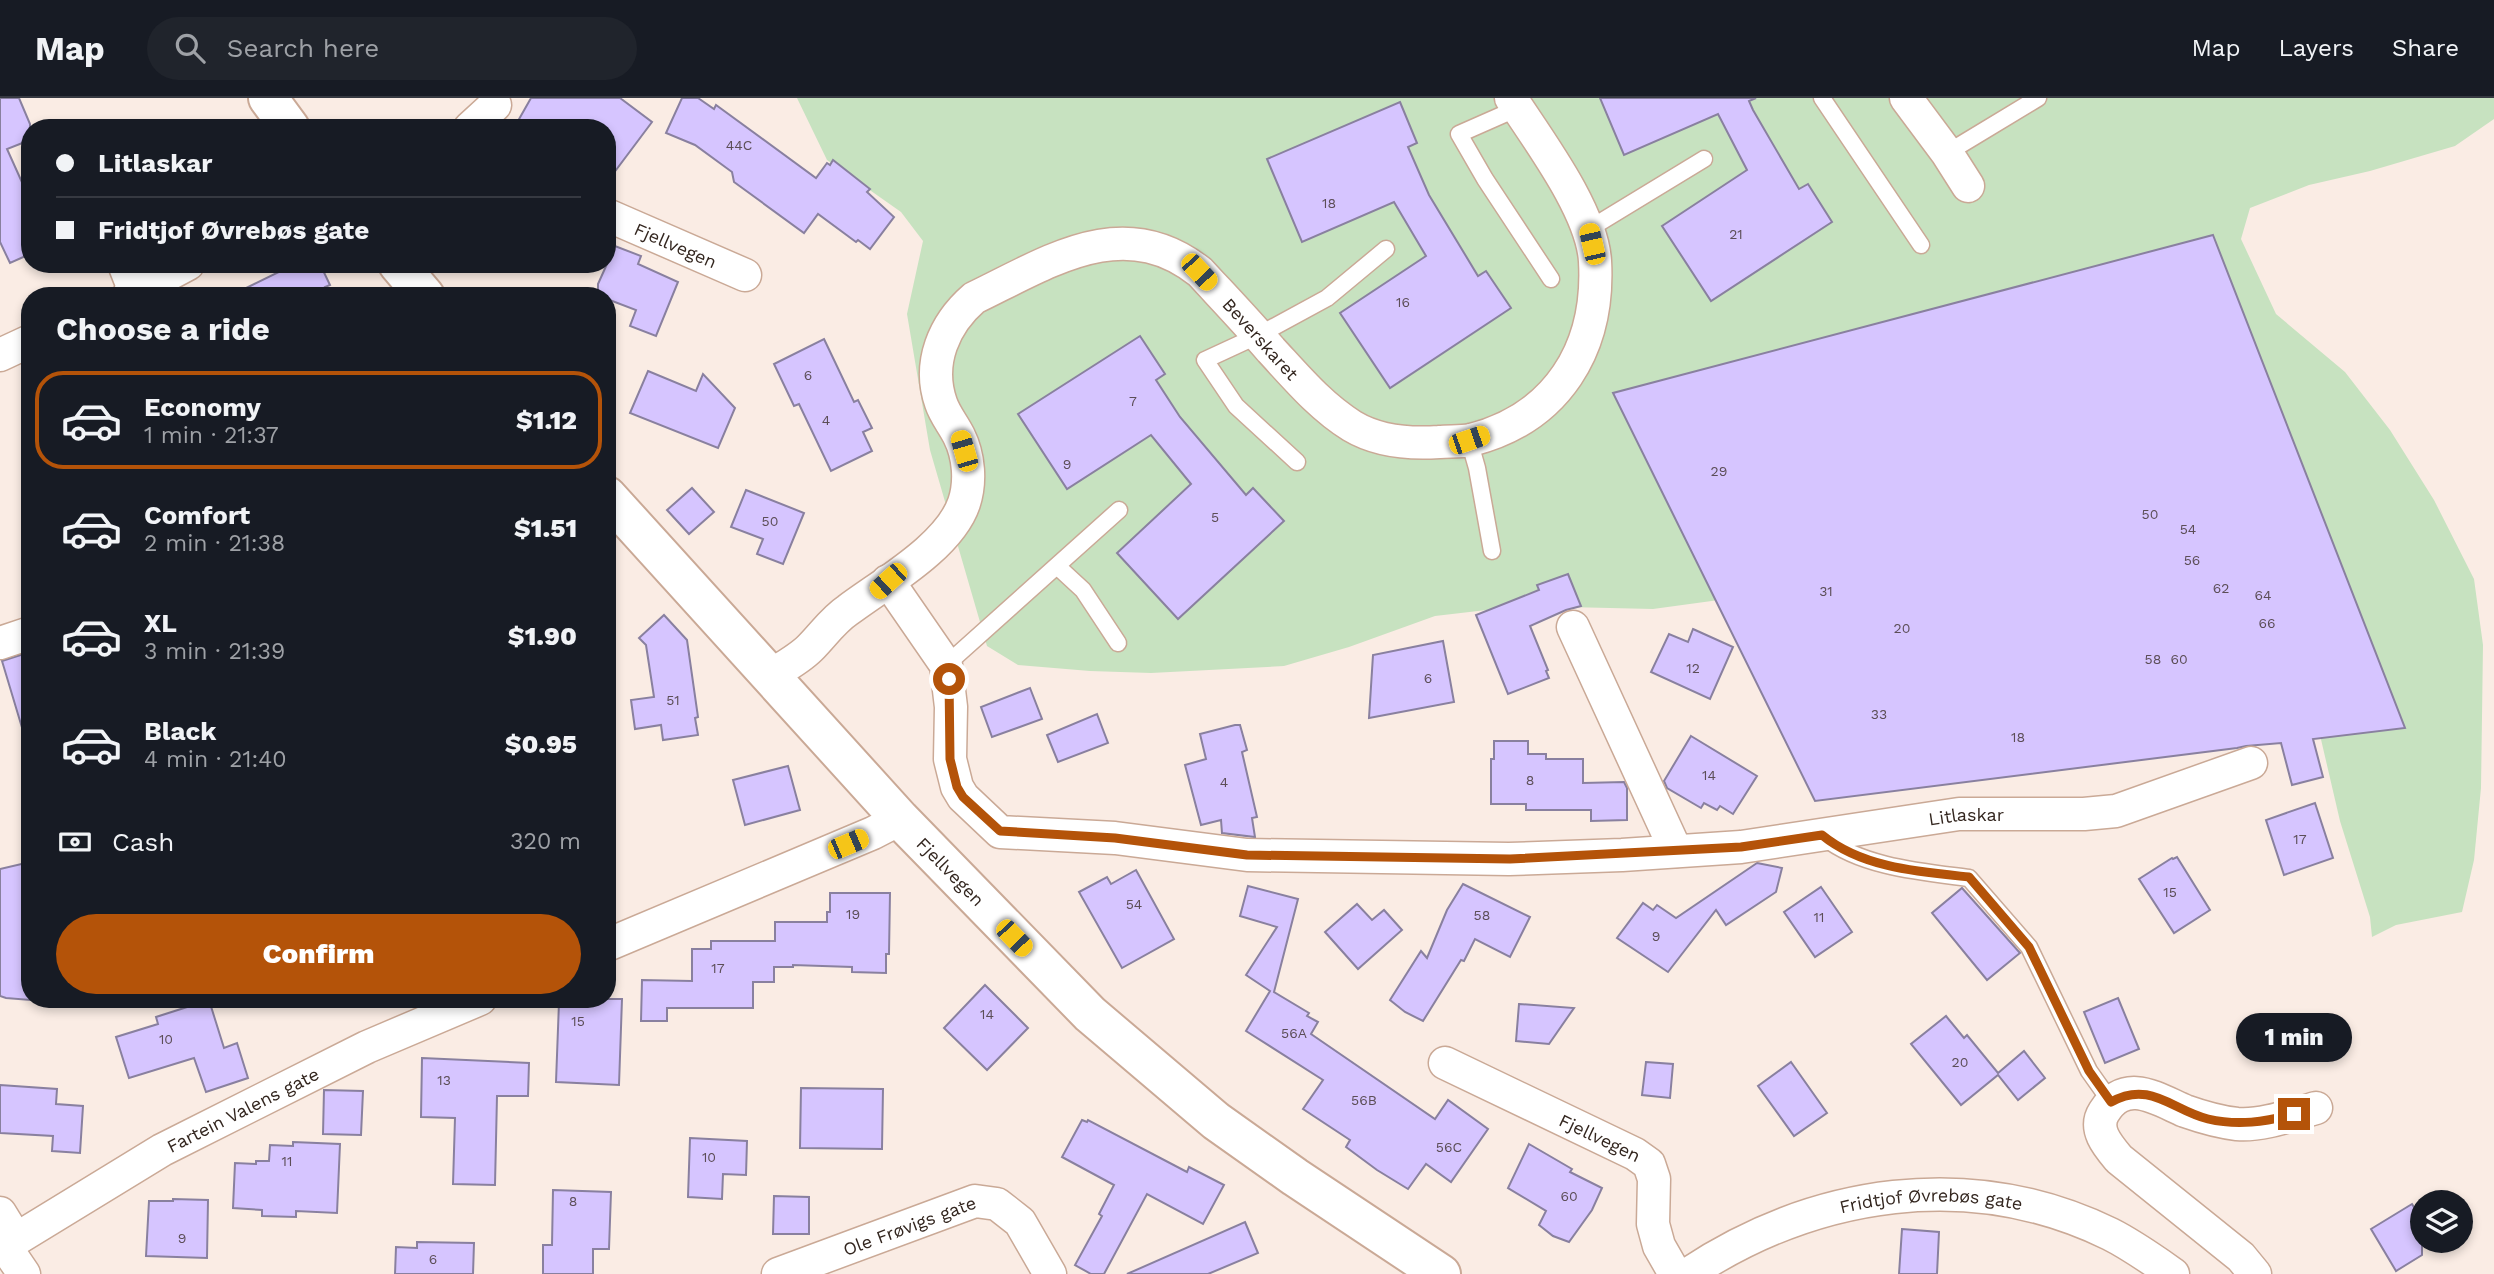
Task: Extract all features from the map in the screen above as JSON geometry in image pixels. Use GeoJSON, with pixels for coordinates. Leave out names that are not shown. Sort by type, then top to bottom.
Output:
{"type":"FeatureCollection","features":[{"type":"Feature","properties":{"kind":"main road"},"geometry":{"type":"LineString","coordinates":[[268,98],[283,119]]}},
{"type":"Feature","properties":{"kind":"main road"},"geometry":{"type":"LineString","coordinates":[[406,273],[417,287]]}},
{"type":"Feature","properties":{"kind":"main road","name":"Fjellvegen"},"geometry":{"type":"LineString","coordinates":[[616,506],[900,819],[1090,1014],[1216,1121],[1441,1274]]}},
{"type":"Feature","properties":{"kind":"street"},"geometry":{"type":"LineString","coordinates":[[1906,98],[1968,186]]}},
{"type":"Feature","properties":{"kind":"street","name":"Beverskaret"},"geometry":{"type":"LineString","coordinates":[[771,675],[809,650],[846,610],[875,593],[943,538],[956,522],[968,487],[968,465],[960,437],[941,401],[936,370],[948,326],[974,298],[1069,253],[1113,243],[1137,243],[1172,253],[1184,260],[1199,272],[1259,335],[1312,395],[1353,426],[1389,441],[1428,443],[1469,440],[1522,418],[1544,402],[1567,379],[1580,355],[1590,324],[1595,260],[1588,229],[1570,192],[1515,103]]}},
{"type":"Feature","properties":{"kind":"street"},"geometry":{"type":"LineString","coordinates":[[480,119],[495,105]]}},
{"type":"Feature","properties":{"kind":"street","name":"Fjellvegen"},"geometry":{"type":"LineString","coordinates":[[616,219],[745,275]]}},
{"type":"Feature","properties":{"kind":"street"},"geometry":{"type":"LineString","coordinates":[[129,284],[161,273]]}},
{"type":"Feature","properties":{"kind":"street"},"geometry":{"type":"LineString","coordinates":[[0,355],[21,345]]}},
{"type":"Feature","properties":{"kind":"street"},"geometry":{"type":"LineString","coordinates":[[888,581],[946,665]]}},
{"type":"Feature","properties":{"kind":"street"},"geometry":{"type":"LineString","coordinates":[[1573,627],[1676,851]]}},
{"type":"Feature","properties":{"kind":"street"},"geometry":{"type":"LineString","coordinates":[[0,643],[21,636]]}},
{"type":"Feature","properties":{"kind":"street","name":"Litlaskar"},"geometry":{"type":"LineString","coordinates":[[946,665],[953,774],[963,797],[1000,831],[1115,838],[1247,855],[1510,859],[1741,847],[1959,814],[2084,814],[2116,811],[2251,763]]}},
{"type":"Feature","properties":{"kind":"street"},"geometry":{"type":"LineString","coordinates":[[616,941],[873,833],[900,819]]}},
{"type":"Feature","properties":{"kind":"street","name":"Fartein Valens gate"},"geometry":{"type":"LineString","coordinates":[[7,1245],[162,1150],[367,1047],[459,1008]]}},
{"type":"Feature","properties":{"kind":"street","name":"Fjellvegen"},"geometry":{"type":"LineString","coordinates":[[1445,1063],[1636,1154],[1648,1164],[1654,1179],[1653,1224],[1659,1246],[1675,1274]]}},
{"type":"Feature","properties":{"kind":"street"},"geometry":{"type":"LineString","coordinates":[[2255,1274],[2241,1256],[2119,1159],[2106,1145],[2100,1129],[2102,1116],[2111,1102],[2123,1095],[2142,1093],[2206,1118],[2239,1124],[2272,1120],[2316,1108]]}},
{"type":"Feature","properties":{"kind":"street","name":"Fridtjof Øvrebøs gate"},"geometry":{"type":"LineString","coordinates":[[1688,1274],[1718,1254],[1779,1226],[1838,1205],[1900,1195],[1956,1195],[2063,1214],[2111,1234],[2173,1274]]}},
{"type":"Feature","properties":{"kind":"street","name":"Ole Frøvigs gate"},"geometry":{"type":"LineString","coordinates":[[778,1274],[975,1201],[997,1204],[1020,1222],[1051,1274]]}},
{"type":"Feature","properties":{"kind":"street"},"geometry":{"type":"LineString","coordinates":[[0,1213],[7,1245],[24,1274]]}},
{"type":"Feature","properties":{"kind":"lane"},"geometry":{"type":"LineString","coordinates":[[1822,98],[1921,244]]}},
{"type":"Feature","properties":{"kind":"lane"},"geometry":{"type":"LineString","coordinates":[[1947,153],[2038,98]]}},
{"type":"Feature","properties":{"kind":"lane"},"geometry":{"type":"LineString","coordinates":[[1515,103],[1459,134],[1485,179],[1552,279]]}},
{"type":"Feature","properties":{"kind":"lane"},"geometry":{"type":"LineString","coordinates":[[1588,229],[1704,159]]}},
{"type":"Feature","properties":{"kind":"lane"},"geometry":{"type":"LineString","coordinates":[[1297,462],[1236,407],[1205,360],[1259,335],[1327,298],[1386,249]]}},
{"type":"Feature","properties":{"kind":"lane"},"geometry":{"type":"LineString","coordinates":[[1469,440],[1477,468],[1492,551]]}},
{"type":"Feature","properties":{"kind":"lane"},"geometry":{"type":"LineString","coordinates":[[946,665],[1119,510]]}},
{"type":"Feature","properties":{"kind":"lane"},"geometry":{"type":"LineString","coordinates":[[1057,566],[1083,590],[1118,643]]}},
{"type":"Feature","properties":{"kind":"lane"},"geometry":{"type":"LineString","coordinates":[[1822,835],[1832,844],[1905,870],[1969,877],[2029,947],[2089,1071],[2111,1102]]}},
{"type":"Feature","properties":{"kind":"green space"},"geometry":{"type":"Polygon","coordinates":[[[797,98],[2494,98],[2494,119],[2455,146],[2370,171],[2309,185],[2250,208],[2241,239],[2276,314],[2345,372],[2390,430],[2434,500],[2474,579],[2483,645],[2481,788],[2474,860],[2462,912],[2396,925],[2372,937],[2370,917],[2340,821],[2313,705],[1719,600],[1653,609],[1521,606],[1435,616],[1349,647],[1284,666],[1151,673],[1018,665],[987,646],[930,450],[907,314],[923,241],[901,212],[827,160],[797,98]]]}},
{"type":"Feature","properties":{"kind":"building"},"geometry":{"type":"Polygon","coordinates":[[[0,98],[19,98],[28,119],[21,119],[21,144],[7,149],[21,180],[21,258],[10,263],[0,242],[0,98]]]}},
{"type":"Feature","properties":{"kind":"building"},"geometry":{"type":"Polygon","coordinates":[[[531,98],[620,98],[652,122],[616,170],[616,119],[519,119],[531,98]]]}},
{"type":"Feature","properties":{"kind":"building"},"geometry":{"type":"Polygon","coordinates":[[[682,98],[698,98],[714,109],[716,105],[816,178],[827,163],[830,165],[833,160],[870,189],[867,192],[894,217],[870,249],[818,214],[804,233],[734,182],[732,172],[695,145],[666,133],[682,98]]]}},
{"type":"Feature","properties":{"kind":"building"},"geometry":{"type":"Polygon","coordinates":[[[1600,98],[1756,98],[1749,101],[1753,110],[1799,189],[1808,184],[1832,222],[1711,301],[1662,226],[1747,170],[1718,114],[1624,155],[1600,98]]]}},
{"type":"Feature","properties":{"kind":"building"},"geometry":{"type":"Polygon","coordinates":[[[1400,102],[1417,143],[1408,147],[1429,195],[1478,276],[1486,271],[1511,308],[1390,388],[1340,313],[1426,256],[1394,202],[1302,242],[1267,159],[1400,102]]]}},
{"type":"Feature","properties":{"kind":"building"},"geometry":{"type":"Polygon","coordinates":[[[2213,235],[2405,728],[2313,739],[2323,777],[2292,785],[2281,743],[1815,801],[1613,393],[2213,235]]]}},
{"type":"Feature","properties":{"kind":"building"},"geometry":{"type":"Polygon","coordinates":[[[616,246],[641,256],[638,264],[678,282],[656,336],[630,326],[636,310],[616,302],[616,287],[598,287],[603,273],[616,273],[616,246]]]}},
{"type":"Feature","properties":{"kind":"building"},"geometry":{"type":"Polygon","coordinates":[[[277,273],[324,273],[330,285],[325,287],[248,287],[277,273]]]}},
{"type":"Feature","properties":{"kind":"building"},"geometry":{"type":"Polygon","coordinates":[[[1140,336],[1165,374],[1156,380],[1180,417],[1246,495],[1253,488],[1284,521],[1178,619],[1117,553],[1191,484],[1151,435],[1067,489],[1018,414],[1140,336]]]}},
{"type":"Feature","properties":{"kind":"building"},"geometry":{"type":"Polygon","coordinates":[[[824,339],[854,402],[858,400],[872,428],[863,432],[872,451],[831,471],[799,404],[794,406],[774,364],[824,339]]]}},
{"type":"Feature","properties":{"kind":"building"},"geometry":{"type":"Polygon","coordinates":[[[648,371],[696,391],[703,374],[735,408],[718,448],[630,413],[648,371]]]}},
{"type":"Feature","properties":{"kind":"building"},"geometry":{"type":"Polygon","coordinates":[[[692,488],[714,512],[689,534],[667,510],[692,488]]]}},
{"type":"Feature","properties":{"kind":"building"},"geometry":{"type":"Polygon","coordinates":[[[746,490],[804,513],[783,564],[757,554],[763,539],[731,527],[746,490]]]}},
{"type":"Feature","properties":{"kind":"building"},"geometry":{"type":"Polygon","coordinates":[[[1568,574],[1581,606],[1530,626],[1549,678],[1508,694],[1476,615],[1539,590],[1537,585],[1568,574]]]}},
{"type":"Feature","properties":{"kind":"building"},"geometry":{"type":"Polygon","coordinates":[[[664,615],[687,640],[698,735],[663,740],[661,725],[635,729],[631,700],[654,697],[646,645],[639,638],[664,615]]]}},
{"type":"Feature","properties":{"kind":"building"},"geometry":{"type":"Polygon","coordinates":[[[1693,629],[1733,647],[1710,699],[1651,672],[1669,634],[1688,642],[1693,629]]]}},
{"type":"Feature","properties":{"kind":"building"},"geometry":{"type":"Polygon","coordinates":[[[1443,641],[1454,702],[1369,718],[1373,655],[1443,641]]]}},
{"type":"Feature","properties":{"kind":"building"},"geometry":{"type":"Polygon","coordinates":[[[21,655],[21,724],[2,661],[21,655]]]}},
{"type":"Feature","properties":{"kind":"building"},"geometry":{"type":"Polygon","coordinates":[[[1030,688],[1042,719],[992,737],[981,707],[1030,688]]]}},
{"type":"Feature","properties":{"kind":"building"},"geometry":{"type":"Polygon","coordinates":[[[1097,714],[1108,743],[1058,762],[1047,735],[1097,714]]]}},
{"type":"Feature","properties":{"kind":"building"},"geometry":{"type":"Polygon","coordinates":[[[1240,725],[1247,750],[1242,752],[1257,817],[1252,818],[1255,837],[1222,833],[1221,820],[1201,825],[1185,765],[1206,759],[1200,734],[1240,725]]]}},
{"type":"Feature","properties":{"kind":"building"},"geometry":{"type":"Polygon","coordinates":[[[1691,736],[1757,776],[1733,814],[1720,806],[1717,810],[1704,803],[1701,808],[1667,788],[1664,781],[1691,736]]]}},
{"type":"Feature","properties":{"kind":"building"},"geometry":{"type":"Polygon","coordinates":[[[1494,741],[1528,741],[1528,754],[1546,754],[1546,759],[1583,759],[1583,783],[1624,782],[1627,788],[1627,820],[1591,821],[1591,810],[1526,810],[1526,804],[1491,804],[1491,759],[1494,759],[1494,741]]]}},
{"type":"Feature","properties":{"kind":"building"},"geometry":{"type":"Polygon","coordinates":[[[788,766],[800,810],[745,825],[733,780],[788,766]]]}},
{"type":"Feature","properties":{"kind":"building"},"geometry":{"type":"Polygon","coordinates":[[[2315,803],[2333,858],[2284,875],[2266,820],[2315,803]]]}},
{"type":"Feature","properties":{"kind":"building"},"geometry":{"type":"Polygon","coordinates":[[[2177,857],[2210,910],[2174,933],[2139,879],[2177,857]]]}},
{"type":"Feature","properties":{"kind":"building"},"geometry":{"type":"Polygon","coordinates":[[[1757,863],[1782,868],[1776,892],[1726,925],[1716,910],[1668,972],[1617,938],[1643,903],[1653,910],[1657,905],[1676,918],[1757,863]]]}},
{"type":"Feature","properties":{"kind":"building"},"geometry":{"type":"Polygon","coordinates":[[[21,864],[21,999],[0,996],[0,869],[21,864]]]}},
{"type":"Feature","properties":{"kind":"building"},"geometry":{"type":"Polygon","coordinates":[[[1136,870],[1174,939],[1122,968],[1079,892],[1107,877],[1111,884],[1136,870]]]}},
{"type":"Feature","properties":{"kind":"building"},"geometry":{"type":"Polygon","coordinates":[[[1463,884],[1530,917],[1510,957],[1475,939],[1464,961],[1461,960],[1423,1021],[1390,1000],[1421,951],[1427,958],[1447,910],[1463,884]]]}},
{"type":"Feature","properties":{"kind":"building"},"geometry":{"type":"Polygon","coordinates":[[[1248,886],[1298,899],[1274,992],[1309,1013],[1307,1016],[1318,1022],[1311,1034],[1435,1119],[1448,1100],[1488,1129],[1451,1182],[1426,1164],[1408,1189],[1377,1170],[1346,1147],[1350,1140],[1303,1109],[1323,1080],[1246,1031],[1270,991],[1246,975],[1277,927],[1240,916],[1248,886]]]}},
{"type":"Feature","properties":{"kind":"building"},"geometry":{"type":"Polygon","coordinates":[[[1821,887],[1852,932],[1815,957],[1784,912],[1821,887]]]}},
{"type":"Feature","properties":{"kind":"building"},"geometry":{"type":"Polygon","coordinates":[[[1962,888],[2020,953],[1987,980],[1932,913],[1962,888]]]}},
{"type":"Feature","properties":{"kind":"building"},"geometry":{"type":"Polygon","coordinates":[[[830,893],[890,893],[886,973],[852,972],[852,967],[774,967],[774,982],[753,982],[753,1008],[667,1008],[667,1021],[641,1021],[642,980],[692,981],[692,949],[711,949],[711,941],[775,941],[775,922],[827,922],[830,893]]]}},
{"type":"Feature","properties":{"kind":"building"},"geometry":{"type":"Polygon","coordinates":[[[1357,904],[1372,920],[1384,910],[1402,930],[1358,969],[1325,932],[1357,904]]]}},
{"type":"Feature","properties":{"kind":"building"},"geometry":{"type":"Polygon","coordinates":[[[985,985],[1028,1028],[987,1070],[944,1028],[985,985]]]}},
{"type":"Feature","properties":{"kind":"building"},"geometry":{"type":"Polygon","coordinates":[[[2118,998],[2139,1049],[2105,1063],[2084,1012],[2118,998]]]}},
{"type":"Feature","properties":{"kind":"building"},"geometry":{"type":"Polygon","coordinates":[[[616,999],[622,999],[619,1085],[556,1082],[559,1008],[616,1008],[616,999]]]}},
{"type":"Feature","properties":{"kind":"building"},"geometry":{"type":"Polygon","coordinates":[[[1519,1004],[1574,1008],[1549,1044],[1516,1041],[1519,1004]]]}},
{"type":"Feature","properties":{"kind":"building"},"geometry":{"type":"Polygon","coordinates":[[[184,1008],[212,1008],[224,1048],[237,1043],[248,1078],[206,1092],[194,1058],[129,1078],[116,1037],[158,1024],[156,1017],[184,1008]]]}},
{"type":"Feature","properties":{"kind":"building"},"geometry":{"type":"Polygon","coordinates":[[[1946,1016],[1964,1038],[1967,1035],[1998,1073],[2024,1051],[2045,1078],[2018,1100],[1998,1075],[1961,1105],[1911,1044],[1946,1016]]]}},
{"type":"Feature","properties":{"kind":"building"},"geometry":{"type":"Polygon","coordinates":[[[422,1058],[529,1063],[528,1096],[497,1096],[495,1185],[453,1184],[455,1118],[421,1117],[422,1058]]]}},
{"type":"Feature","properties":{"kind":"building"},"geometry":{"type":"Polygon","coordinates":[[[1646,1062],[1673,1064],[1670,1098],[1642,1095],[1646,1062]]]}},
{"type":"Feature","properties":{"kind":"building"},"geometry":{"type":"Polygon","coordinates":[[[1791,1062],[1827,1113],[1794,1136],[1758,1086],[1791,1062]]]}},
{"type":"Feature","properties":{"kind":"building"},"geometry":{"type":"Polygon","coordinates":[[[0,1085],[57,1089],[56,1104],[83,1106],[80,1153],[52,1151],[53,1136],[0,1133],[0,1085]]]}},
{"type":"Feature","properties":{"kind":"building"},"geometry":{"type":"Polygon","coordinates":[[[801,1088],[883,1089],[882,1149],[800,1148],[801,1088]]]}},
{"type":"Feature","properties":{"kind":"building"},"geometry":{"type":"Polygon","coordinates":[[[324,1090],[363,1091],[361,1135],[323,1134],[324,1090]]]}},
{"type":"Feature","properties":{"kind":"building"},"geometry":{"type":"Polygon","coordinates":[[[1082,1120],[1088,1120],[1187,1172],[1189,1167],[1224,1185],[1203,1224],[1147,1194],[1104,1274],[1091,1274],[1075,1265],[1102,1216],[1099,1214],[1114,1185],[1062,1157],[1082,1120]]]}},
{"type":"Feature","properties":{"kind":"building"},"geometry":{"type":"Polygon","coordinates":[[[690,1138],[747,1141],[746,1175],[723,1174],[722,1199],[688,1197],[690,1138]]]}},
{"type":"Feature","properties":{"kind":"building"},"geometry":{"type":"Polygon","coordinates":[[[293,1142],[340,1144],[337,1213],[296,1211],[296,1217],[262,1216],[262,1210],[233,1208],[235,1163],[256,1164],[256,1161],[269,1161],[270,1145],[293,1146],[293,1142]]]}},
{"type":"Feature","properties":{"kind":"building"},"geometry":{"type":"Polygon","coordinates":[[[1529,1144],[1572,1169],[1570,1172],[1602,1188],[1592,1210],[1569,1242],[1553,1236],[1539,1225],[1546,1211],[1508,1188],[1529,1144]]]}},
{"type":"Feature","properties":{"kind":"building"},"geometry":{"type":"Polygon","coordinates":[[[553,1190],[611,1192],[609,1249],[593,1249],[593,1274],[543,1274],[543,1245],[552,1245],[553,1190]]]}},
{"type":"Feature","properties":{"kind":"building"},"geometry":{"type":"Polygon","coordinates":[[[774,1196],[809,1197],[809,1234],[773,1234],[774,1196]]]}},
{"type":"Feature","properties":{"kind":"building"},"geometry":{"type":"Polygon","coordinates":[[[208,1200],[207,1258],[146,1256],[149,1201],[208,1200]]]}},
{"type":"Feature","properties":{"kind":"building"},"geometry":{"type":"Polygon","coordinates":[[[2410,1205],[2410,1253],[2422,1255],[2396,1271],[2371,1229],[2410,1205]]]}},
{"type":"Feature","properties":{"kind":"building"},"geometry":{"type":"Polygon","coordinates":[[[1245,1222],[1258,1253],[1208,1274],[1127,1274],[1245,1222]]]}},
{"type":"Feature","properties":{"kind":"building"},"geometry":{"type":"Polygon","coordinates":[[[1902,1229],[1939,1232],[1937,1274],[1899,1274],[1902,1229]]]}},
{"type":"Feature","properties":{"kind":"building"},"geometry":{"type":"Polygon","coordinates":[[[417,1242],[474,1243],[473,1274],[395,1274],[396,1247],[417,1248],[417,1242]]]}},
{"type":"Feature","properties":{"kind":"route"},"geometry":{"type":"LineString","coordinates":[[949,679],[950,759],[957,787],[963,797],[1000,831],[1115,838],[1247,855],[1510,859],[1741,847],[1822,835],[1832,844],[1905,870],[1969,877],[2029,947],[2089,1071],[2111,1102],[2123,1095],[2142,1093],[2206,1118],[2239,1124],[2294,1114]]}}]}
